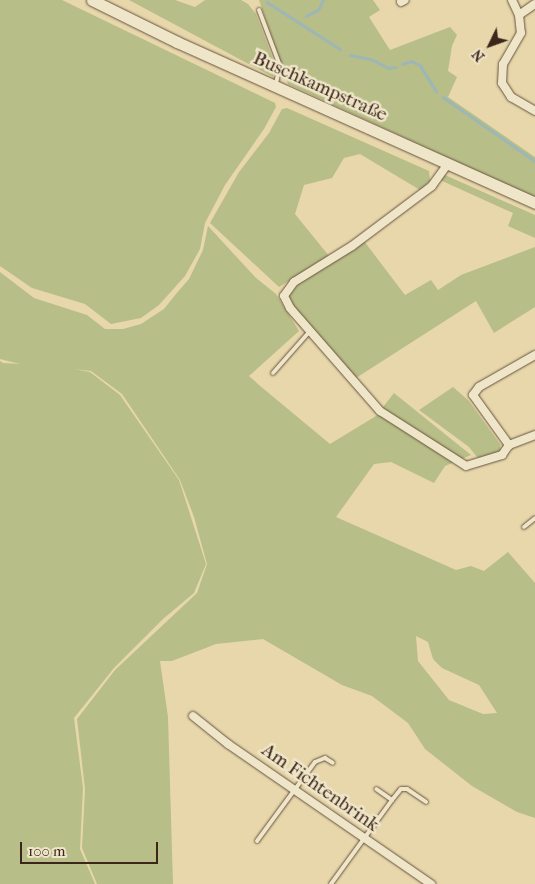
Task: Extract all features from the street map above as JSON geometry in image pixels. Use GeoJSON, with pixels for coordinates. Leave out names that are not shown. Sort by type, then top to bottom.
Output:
{"type":"FeatureCollection","features":[{"type":"Feature","properties":{"kind":"main road","name":"Buschkampstraße"},"geometry":{"type":"LineString","coordinates":[[92,0],[535,204]]}},
{"type":"Feature","properties":{"kind":"street"},"geometry":{"type":"LineString","coordinates":[[512,0],[519,15],[521,34],[503,64],[502,83],[511,97],[535,111]]}},
{"type":"Feature","properties":{"kind":"street"},"geometry":{"type":"LineString","coordinates":[[519,15],[535,4]]}},
{"type":"Feature","properties":{"kind":"street"},"geometry":{"type":"LineString","coordinates":[[447,165],[438,180],[418,197],[352,246],[290,285],[285,293],[286,302],[380,410],[460,463],[466,466],[494,458],[502,455],[509,445],[535,435]]}},
{"type":"Feature","properties":{"kind":"street"},"geometry":{"type":"LineString","coordinates":[[509,445],[473,395],[478,386],[535,355]]}},
{"type":"Feature","properties":{"kind":"street","name":"Am Fichtenbrink"},"geometry":{"type":"LineString","coordinates":[[193,716],[294,790],[432,884]]}},
{"type":"Feature","properties":{"kind":"lane"},"geometry":{"type":"LineString","coordinates":[[259,10],[280,66],[276,86]]}},
{"type":"Feature","properties":{"kind":"lane"},"geometry":{"type":"LineString","coordinates":[[273,373],[310,331]]}},
{"type":"Feature","properties":{"kind":"lane"},"geometry":{"type":"LineString","coordinates":[[524,527],[535,518]]}},
{"type":"Feature","properties":{"kind":"lane"},"geometry":{"type":"LineString","coordinates":[[258,841],[294,790],[320,758],[333,763]]}},
{"type":"Feature","properties":{"kind":"lane"},"geometry":{"type":"LineString","coordinates":[[376,789],[392,800]]}},
{"type":"Feature","properties":{"kind":"lane"},"geometry":{"type":"LineString","coordinates":[[331,884],[401,789],[407,789],[426,802]]}},
{"type":"Feature","properties":{"kind":"green space"},"geometry":{"type":"Polygon","coordinates":[[[0,0],[62,0],[275,103],[276,107],[264,129],[225,185],[205,223],[200,249],[185,276],[159,305],[141,318],[111,324],[85,304],[32,288],[0,266],[0,0]]]}},
{"type":"Feature","properties":{"kind":"green space"},"geometry":{"type":"Polygon","coordinates":[[[129,0],[175,0],[195,7],[205,0],[241,0],[248,4],[256,14],[276,67],[273,77],[129,0]]]}},
{"type":"Feature","properties":{"kind":"green space"},"geometry":{"type":"Polygon","coordinates":[[[259,0],[373,0],[380,10],[369,17],[390,50],[450,27],[457,35],[452,46],[448,71],[457,77],[448,97],[535,157],[535,198],[288,84],[259,0]]]}},
{"type":"Feature","properties":{"kind":"green space"},"geometry":{"type":"Polygon","coordinates":[[[287,108],[429,171],[430,181],[420,190],[360,154],[344,158],[332,178],[304,185],[295,214],[329,256],[279,287],[210,223],[239,172],[269,133],[282,109],[287,108]]]}},
{"type":"Feature","properties":{"kind":"green space"},"geometry":{"type":"Polygon","coordinates":[[[445,175],[535,215],[535,238],[508,226],[513,213],[440,180],[445,175]]]}},
{"type":"Feature","properties":{"kind":"green space"},"geometry":{"type":"Polygon","coordinates":[[[208,226],[256,278],[276,294],[299,331],[249,376],[330,444],[376,416],[394,393],[471,455],[445,466],[434,483],[391,462],[374,464],[336,517],[456,570],[471,566],[484,571],[508,552],[535,583],[535,818],[517,812],[472,786],[425,749],[408,723],[372,696],[342,685],[263,639],[216,644],[172,661],[160,661],[168,717],[173,884],[97,884],[82,848],[85,789],[77,719],[115,670],[197,593],[207,564],[194,517],[180,480],[122,394],[91,371],[74,369],[90,372],[120,395],[179,480],[206,564],[194,593],[163,619],[114,668],[74,718],[83,788],[80,849],[95,884],[0,884],[0,361],[3,363],[20,364],[0,359],[0,272],[34,298],[87,315],[105,329],[123,329],[141,324],[164,309],[189,279],[203,250],[208,226]],[[416,636],[418,661],[449,700],[483,714],[497,713],[479,685],[442,668],[433,659],[428,642],[416,636]]]}},
{"type":"Feature","properties":{"kind":"green space"},"geometry":{"type":"Polygon","coordinates":[[[364,241],[405,295],[431,280],[438,290],[461,275],[535,247],[535,307],[494,333],[476,301],[356,378],[290,304],[289,295],[293,286],[364,241]]]}},
{"type":"Feature","properties":{"kind":"green space"},"geometry":{"type":"Polygon","coordinates":[[[453,387],[469,401],[500,444],[501,452],[483,459],[477,457],[469,447],[419,410],[453,387]]]}},
{"type":"Feature","properties":{"kind":"waterway"},"geometry":{"type":"LineString","coordinates":[[306,16],[318,10],[323,0]]}},
{"type":"Feature","properties":{"kind":"waterway"},"geometry":{"type":"LineString","coordinates":[[267,2],[340,49]]}},
{"type":"Feature","properties":{"kind":"waterway"},"geometry":{"type":"LineString","coordinates":[[350,55],[371,59],[389,68],[395,67]]}},
{"type":"Feature","properties":{"kind":"waterway"},"geometry":{"type":"LineString","coordinates":[[402,64],[411,61],[420,65],[436,91]]}},
{"type":"Feature","properties":{"kind":"waterway"},"geometry":{"type":"LineString","coordinates":[[443,97],[535,161]]}}]}
